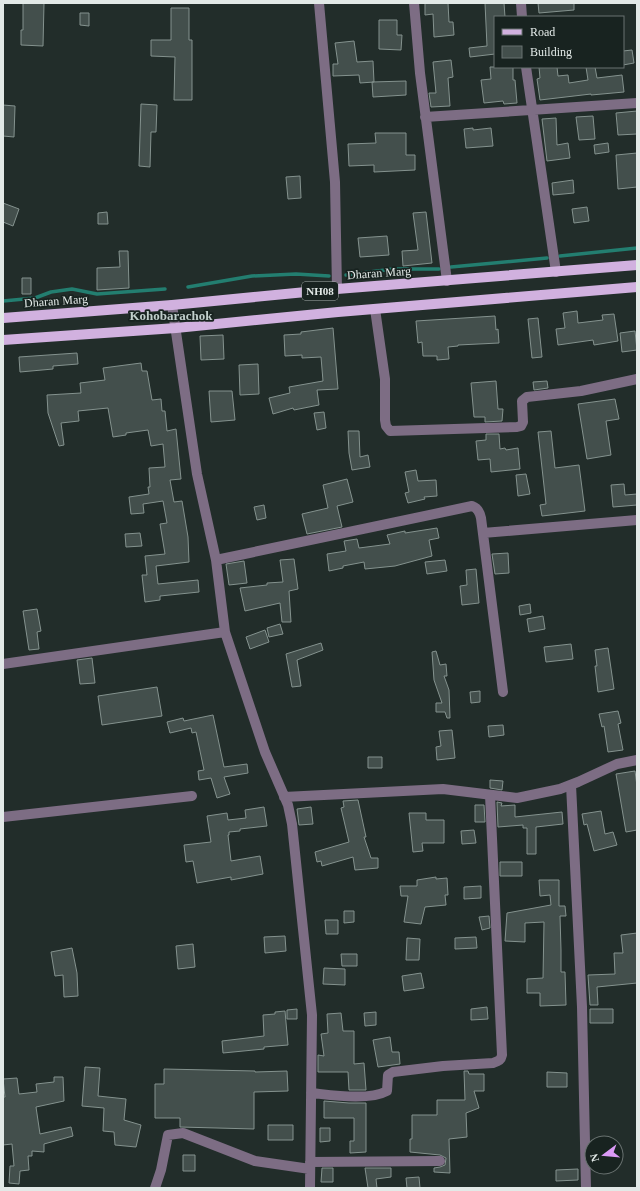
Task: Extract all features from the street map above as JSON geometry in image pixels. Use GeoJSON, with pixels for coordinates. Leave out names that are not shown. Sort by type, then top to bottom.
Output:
{"type":"FeatureCollection","features":[{"type":"Feature","properties":{"kind":"main road","name":"Dharan Marg"},"geometry":{"type":"LineString","coordinates":[[3,318],[172,306],[337,289],[637,265]]}},
{"type":"Feature","properties":{"kind":"main road","name":"NH08"},"geometry":{"type":"LineString","coordinates":[[3,340],[176,328],[375,309],[637,287]]}},
{"type":"Feature","properties":{"kind":"street"},"geometry":{"type":"LineString","coordinates":[[319,3],[335,182],[337,289]]}},
{"type":"Feature","properties":{"kind":"street"},"geometry":{"type":"LineString","coordinates":[[414,3],[420,73],[447,281]]}},
{"type":"Feature","properties":{"kind":"street"},"geometry":{"type":"LineString","coordinates":[[521,3],[522,16]]}},
{"type":"Feature","properties":{"kind":"street"},"geometry":{"type":"LineString","coordinates":[[526,68],[556,272]]}},
{"type":"Feature","properties":{"kind":"street"},"geometry":{"type":"LineString","coordinates":[[426,118],[637,103]]}},
{"type":"Feature","properties":{"kind":"street"},"geometry":{"type":"LineString","coordinates":[[172,306],[197,474],[216,560],[225,632],[265,752],[288,805],[292,824],[312,1015],[310,1188]]}},
{"type":"Feature","properties":{"kind":"street"},"geometry":{"type":"LineString","coordinates":[[375,309],[385,379],[385,420],[386,426],[390,430],[520,426],[523,422],[522,401],[527,397],[581,391],[637,380]]}},
{"type":"Feature","properties":{"kind":"street"},"geometry":{"type":"LineString","coordinates":[[216,560],[472,506],[475,507],[480,513],[503,692]]}},
{"type":"Feature","properties":{"kind":"street"},"geometry":{"type":"LineString","coordinates":[[483,533],[637,520]]}},
{"type":"Feature","properties":{"kind":"street"},"geometry":{"type":"LineString","coordinates":[[3,664],[225,632]]}},
{"type":"Feature","properties":{"kind":"street"},"geometry":{"type":"LineString","coordinates":[[284,797],[443,789],[517,798],[560,789],[617,764],[637,760]]}},
{"type":"Feature","properties":{"kind":"street"},"geometry":{"type":"LineString","coordinates":[[571,785],[582,1007],[586,1188]]}},
{"type":"Feature","properties":{"kind":"street"},"geometry":{"type":"LineString","coordinates":[[311,1093],[349,1096],[379,1094],[387,1091],[388,1075],[392,1072],[443,1066],[493,1063],[498,1062],[501,1059],[502,1047],[490,795]]}},
{"type":"Feature","properties":{"kind":"street"},"geometry":{"type":"LineString","coordinates":[[3,817],[192,796]]}},
{"type":"Feature","properties":{"kind":"street"},"geometry":{"type":"LineString","coordinates":[[155,1188],[161,1170],[168,1135],[183,1133],[255,1161],[310,1166],[440,1160]]}},
{"type":"Feature","properties":{"kind":"building"},"geometry":{"type":"Polygon","coordinates":[[[23,3],[44,3],[43,46],[21,45],[21,30],[23,30],[23,3]]]}},
{"type":"Feature","properties":{"kind":"building"},"geometry":{"type":"Polygon","coordinates":[[[425,3],[448,3],[449,22],[453,22],[454,35],[434,37],[433,14],[425,15],[425,3]]]}},
{"type":"Feature","properties":{"kind":"building"},"geometry":{"type":"Polygon","coordinates":[[[485,3],[504,3],[505,16],[494,16],[494,54],[470,57],[469,48],[487,46],[485,3]]]}},
{"type":"Feature","properties":{"kind":"building"},"geometry":{"type":"Polygon","coordinates":[[[538,3],[574,3],[574,10],[539,13],[538,3]]]}},
{"type":"Feature","properties":{"kind":"building"},"geometry":{"type":"Polygon","coordinates":[[[171,8],[189,8],[189,40],[192,40],[192,100],[174,100],[175,57],[151,56],[151,40],[171,40],[171,8]]]}},
{"type":"Feature","properties":{"kind":"building"},"geometry":{"type":"Polygon","coordinates":[[[80,13],[89,13],[89,26],[80,25],[80,13]]]}},
{"type":"Feature","properties":{"kind":"building"},"geometry":{"type":"Polygon","coordinates":[[[379,20],[397,20],[397,35],[402,35],[401,50],[379,49],[379,20]]]}},
{"type":"Feature","properties":{"kind":"building"},"geometry":{"type":"Polygon","coordinates":[[[354,41],[357,62],[373,61],[374,82],[360,83],[359,75],[333,76],[333,64],[338,64],[335,43],[354,41]]]}},
{"type":"Feature","properties":{"kind":"building"},"geometry":{"type":"Polygon","coordinates":[[[632,50],[634,63],[624,65],[624,51],[632,50]]]}},
{"type":"Feature","properties":{"kind":"building"},"geometry":{"type":"Polygon","coordinates":[[[451,60],[453,77],[448,78],[450,106],[431,107],[429,93],[436,93],[433,62],[451,60]]]}},
{"type":"Feature","properties":{"kind":"building"},"geometry":{"type":"Polygon","coordinates":[[[490,67],[513,68],[513,80],[515,80],[517,103],[504,104],[503,101],[484,103],[481,80],[491,79],[490,67]]]}},
{"type":"Feature","properties":{"kind":"building"},"geometry":{"type":"Polygon","coordinates":[[[539,68],[557,68],[558,76],[568,75],[569,83],[588,80],[586,68],[595,68],[597,78],[622,75],[624,92],[540,100],[537,79],[540,78],[539,68]]]}},
{"type":"Feature","properties":{"kind":"building"},"geometry":{"type":"Polygon","coordinates":[[[406,81],[406,95],[373,97],[372,82],[406,81]]]}},
{"type":"Feature","properties":{"kind":"building"},"geometry":{"type":"Polygon","coordinates":[[[141,104],[157,105],[156,132],[151,132],[150,167],[139,166],[141,104]]]}},
{"type":"Feature","properties":{"kind":"building"},"geometry":{"type":"Polygon","coordinates":[[[3,105],[15,106],[14,137],[3,136],[3,105]]]}},
{"type":"Feature","properties":{"kind":"building"},"geometry":{"type":"Polygon","coordinates":[[[637,111],[637,134],[618,135],[616,113],[637,111]]]}},
{"type":"Feature","properties":{"kind":"building"},"geometry":{"type":"Polygon","coordinates":[[[593,116],[595,139],[579,140],[576,117],[593,116]]]}},
{"type":"Feature","properties":{"kind":"building"},"geometry":{"type":"Polygon","coordinates":[[[556,118],[557,145],[568,143],[570,158],[547,161],[542,119],[556,118]]]}},
{"type":"Feature","properties":{"kind":"building"},"geometry":{"type":"Polygon","coordinates":[[[473,128],[473,130],[491,128],[493,146],[466,148],[464,129],[473,128]]]}},
{"type":"Feature","properties":{"kind":"building"},"geometry":{"type":"Polygon","coordinates":[[[375,133],[406,133],[406,155],[415,155],[415,170],[374,172],[374,165],[349,166],[348,144],[376,143],[375,133]]]}},
{"type":"Feature","properties":{"kind":"building"},"geometry":{"type":"Polygon","coordinates":[[[608,143],[609,152],[595,154],[594,145],[608,143]]]}},
{"type":"Feature","properties":{"kind":"building"},"geometry":{"type":"Polygon","coordinates":[[[637,153],[637,187],[618,189],[616,155],[637,153]]]}},
{"type":"Feature","properties":{"kind":"building"},"geometry":{"type":"Polygon","coordinates":[[[300,176],[301,198],[288,199],[286,177],[300,176]]]}},
{"type":"Feature","properties":{"kind":"building"},"geometry":{"type":"Polygon","coordinates":[[[573,180],[574,193],[553,195],[552,183],[573,180]]]}},
{"type":"Feature","properties":{"kind":"building"},"geometry":{"type":"Polygon","coordinates":[[[3,203],[19,209],[13,226],[3,222],[3,203]]]}},
{"type":"Feature","properties":{"kind":"building"},"geometry":{"type":"Polygon","coordinates":[[[587,207],[589,221],[574,223],[572,209],[587,207]]]}},
{"type":"Feature","properties":{"kind":"building"},"geometry":{"type":"Polygon","coordinates":[[[107,212],[108,224],[98,224],[98,213],[107,212]]]}},
{"type":"Feature","properties":{"kind":"building"},"geometry":{"type":"Polygon","coordinates":[[[426,212],[432,263],[403,266],[402,251],[418,250],[413,213],[426,212]]]}},
{"type":"Feature","properties":{"kind":"building"},"geometry":{"type":"Polygon","coordinates":[[[387,236],[389,255],[360,257],[358,238],[387,236]]]}},
{"type":"Feature","properties":{"kind":"building"},"geometry":{"type":"Polygon","coordinates":[[[119,251],[128,251],[129,288],[97,290],[97,268],[120,267],[119,251]]]}},
{"type":"Feature","properties":{"kind":"building"},"geometry":{"type":"Polygon","coordinates":[[[22,278],[31,278],[31,294],[22,294],[22,278]]]}},
{"type":"Feature","properties":{"kind":"building"},"geometry":{"type":"Polygon","coordinates":[[[577,311],[578,323],[603,320],[602,315],[614,314],[618,341],[594,345],[593,340],[558,345],[556,329],[565,328],[563,313],[577,311]]]}},
{"type":"Feature","properties":{"kind":"building"},"geometry":{"type":"Polygon","coordinates":[[[495,316],[499,343],[458,345],[448,347],[449,359],[437,360],[437,356],[423,356],[422,342],[418,343],[416,321],[495,316]]]}},
{"type":"Feature","properties":{"kind":"building"},"geometry":{"type":"Polygon","coordinates":[[[538,318],[542,357],[532,358],[528,319],[538,318]]]}},
{"type":"Feature","properties":{"kind":"building"},"geometry":{"type":"Polygon","coordinates":[[[333,328],[338,389],[317,390],[319,405],[294,410],[293,408],[273,414],[269,398],[290,393],[289,387],[323,381],[321,357],[302,358],[302,355],[285,356],[284,335],[301,334],[301,332],[333,328]]]}},
{"type":"Feature","properties":{"kind":"building"},"geometry":{"type":"Polygon","coordinates":[[[635,331],[637,350],[622,352],[620,333],[635,331]]]}},
{"type":"Feature","properties":{"kind":"building"},"geometry":{"type":"Polygon","coordinates":[[[223,335],[224,359],[201,360],[200,336],[223,335]]]}},
{"type":"Feature","properties":{"kind":"building"},"geometry":{"type":"Polygon","coordinates":[[[77,353],[78,364],[53,366],[53,369],[20,372],[19,357],[77,353]]]}},
{"type":"Feature","properties":{"kind":"building"},"geometry":{"type":"Polygon","coordinates":[[[141,363],[142,371],[147,371],[152,400],[161,399],[162,411],[165,411],[167,431],[176,429],[181,479],[170,480],[174,502],[182,501],[188,537],[189,562],[156,566],[158,584],[198,580],[199,592],[160,596],[160,600],[145,602],[142,575],[147,575],[145,556],[165,554],[160,524],[167,523],[163,501],[143,504],[144,513],[131,514],[129,497],[149,494],[149,468],[165,467],[163,444],[151,446],[148,430],[126,433],[126,435],[113,437],[108,408],[78,411],[79,421],[61,423],[64,445],[59,446],[48,413],[47,395],[81,393],[80,383],[105,380],[103,368],[141,363]]]}},
{"type":"Feature","properties":{"kind":"building"},"geometry":{"type":"Polygon","coordinates":[[[258,364],[259,394],[240,395],[239,365],[258,364]]]}},
{"type":"Feature","properties":{"kind":"building"},"geometry":{"type":"Polygon","coordinates":[[[496,381],[498,409],[503,409],[502,421],[485,422],[485,417],[474,417],[471,383],[496,381]]]}},
{"type":"Feature","properties":{"kind":"building"},"geometry":{"type":"Polygon","coordinates":[[[547,381],[548,388],[534,390],[533,382],[547,381]]]}},
{"type":"Feature","properties":{"kind":"building"},"geometry":{"type":"Polygon","coordinates":[[[209,391],[232,391],[235,420],[211,422],[209,391]]]}},
{"type":"Feature","properties":{"kind":"building"},"geometry":{"type":"Polygon","coordinates":[[[615,399],[619,419],[606,421],[611,455],[587,459],[578,404],[615,399]]]}},
{"type":"Feature","properties":{"kind":"building"},"geometry":{"type":"Polygon","coordinates":[[[324,412],[326,428],[317,430],[314,413],[324,412]]]}},
{"type":"Feature","properties":{"kind":"building"},"geometry":{"type":"Polygon","coordinates":[[[348,431],[359,431],[360,457],[368,455],[370,467],[352,470],[349,453],[348,431]]]}},
{"type":"Feature","properties":{"kind":"building"},"geometry":{"type":"Polygon","coordinates":[[[551,431],[555,468],[579,465],[585,511],[542,516],[540,505],[546,504],[538,432],[551,431]]]}},
{"type":"Feature","properties":{"kind":"building"},"geometry":{"type":"Polygon","coordinates":[[[486,434],[499,434],[500,449],[505,448],[506,450],[518,448],[520,469],[491,472],[490,459],[478,460],[476,441],[486,440],[486,434]]]}},
{"type":"Feature","properties":{"kind":"building"},"geometry":{"type":"Polygon","coordinates":[[[416,470],[418,481],[436,480],[437,496],[424,497],[425,499],[408,503],[405,493],[409,492],[405,472],[416,470]]]}},
{"type":"Feature","properties":{"kind":"building"},"geometry":{"type":"Polygon","coordinates":[[[526,474],[530,494],[518,496],[516,475],[526,474]]]}},
{"type":"Feature","properties":{"kind":"building"},"geometry":{"type":"Polygon","coordinates":[[[347,479],[353,502],[337,506],[342,527],[307,534],[302,514],[328,508],[323,485],[347,479]]]}},
{"type":"Feature","properties":{"kind":"building"},"geometry":{"type":"Polygon","coordinates":[[[624,484],[625,495],[637,494],[637,505],[613,507],[611,485],[624,484]]]}},
{"type":"Feature","properties":{"kind":"building"},"geometry":{"type":"Polygon","coordinates":[[[264,505],[266,518],[257,520],[254,507],[264,505]]]}},
{"type":"Feature","properties":{"kind":"building"},"geometry":{"type":"Polygon","coordinates":[[[437,528],[439,538],[429,540],[432,556],[395,566],[365,569],[364,562],[343,566],[343,568],[329,571],[327,554],[346,551],[344,541],[357,539],[359,548],[390,544],[387,535],[405,531],[405,533],[437,528]]]}},
{"type":"Feature","properties":{"kind":"building"},"geometry":{"type":"Polygon","coordinates":[[[140,533],[142,546],[126,547],[125,534],[140,533]]]}},
{"type":"Feature","properties":{"kind":"building"},"geometry":{"type":"Polygon","coordinates":[[[508,553],[509,573],[495,574],[492,554],[508,553]]]}},
{"type":"Feature","properties":{"kind":"building"},"geometry":{"type":"Polygon","coordinates":[[[294,559],[298,589],[289,591],[291,622],[282,622],[280,603],[245,611],[240,588],[267,585],[267,583],[283,582],[280,560],[294,559]]]}},
{"type":"Feature","properties":{"kind":"building"},"geometry":{"type":"Polygon","coordinates":[[[445,560],[447,571],[427,574],[425,562],[445,560]]]}},
{"type":"Feature","properties":{"kind":"building"},"geometry":{"type":"Polygon","coordinates":[[[244,561],[247,583],[229,585],[226,564],[244,561]]]}},
{"type":"Feature","properties":{"kind":"building"},"geometry":{"type":"Polygon","coordinates":[[[476,569],[479,603],[462,605],[460,586],[467,585],[466,570],[476,569]]]}},
{"type":"Feature","properties":{"kind":"building"},"geometry":{"type":"Polygon","coordinates":[[[530,604],[531,613],[520,615],[519,606],[530,604]]]}},
{"type":"Feature","properties":{"kind":"building"},"geometry":{"type":"Polygon","coordinates":[[[37,609],[41,631],[37,632],[39,649],[29,650],[23,611],[37,609]]]}},
{"type":"Feature","properties":{"kind":"building"},"geometry":{"type":"Polygon","coordinates":[[[543,616],[545,629],[529,632],[527,619],[543,616]]]}},
{"type":"Feature","properties":{"kind":"building"},"geometry":{"type":"Polygon","coordinates":[[[280,624],[283,634],[269,637],[267,628],[280,624]]]}},
{"type":"Feature","properties":{"kind":"building"},"geometry":{"type":"Polygon","coordinates":[[[265,630],[269,642],[250,649],[246,637],[265,630]]]}},
{"type":"Feature","properties":{"kind":"building"},"geometry":{"type":"Polygon","coordinates":[[[321,643],[323,650],[297,660],[301,686],[292,687],[286,654],[321,643]]]}},
{"type":"Feature","properties":{"kind":"building"},"geometry":{"type":"Polygon","coordinates":[[[571,644],[573,659],[546,662],[544,647],[571,644]]]}},
{"type":"Feature","properties":{"kind":"building"},"geometry":{"type":"Polygon","coordinates":[[[608,648],[614,689],[598,692],[595,650],[608,648]]]}},
{"type":"Feature","properties":{"kind":"building"},"geometry":{"type":"Polygon","coordinates":[[[436,651],[440,665],[446,664],[447,676],[444,676],[449,690],[450,718],[447,718],[445,712],[436,712],[436,703],[442,703],[434,680],[432,652],[436,651]]]}},
{"type":"Feature","properties":{"kind":"building"},"geometry":{"type":"Polygon","coordinates":[[[92,658],[95,683],[80,684],[77,660],[92,658]]]}},
{"type":"Feature","properties":{"kind":"building"},"geometry":{"type":"Polygon","coordinates":[[[157,687],[162,716],[102,725],[98,696],[157,687]]]}},
{"type":"Feature","properties":{"kind":"building"},"geometry":{"type":"Polygon","coordinates":[[[480,691],[480,702],[471,703],[470,692],[480,691]]]}},
{"type":"Feature","properties":{"kind":"building"},"geometry":{"type":"Polygon","coordinates":[[[618,711],[621,723],[618,724],[623,750],[608,752],[604,726],[602,727],[599,714],[618,711]]]}},
{"type":"Feature","properties":{"kind":"building"},"geometry":{"type":"Polygon","coordinates":[[[213,715],[224,767],[247,764],[248,773],[224,777],[230,794],[217,798],[211,778],[199,780],[198,771],[204,770],[196,732],[192,733],[191,728],[170,733],[167,722],[183,718],[184,721],[213,715]]]}},
{"type":"Feature","properties":{"kind":"building"},"geometry":{"type":"Polygon","coordinates":[[[503,725],[504,735],[489,737],[488,726],[503,725]]]}},
{"type":"Feature","properties":{"kind":"building"},"geometry":{"type":"Polygon","coordinates":[[[452,730],[455,758],[437,760],[436,747],[441,746],[439,731],[452,730]]]}},
{"type":"Feature","properties":{"kind":"building"},"geometry":{"type":"Polygon","coordinates":[[[368,757],[382,757],[382,768],[368,768],[368,757]]]}},
{"type":"Feature","properties":{"kind":"building"},"geometry":{"type":"Polygon","coordinates":[[[635,771],[637,786],[637,830],[626,832],[616,774],[635,771]]]}},
{"type":"Feature","properties":{"kind":"building"},"geometry":{"type":"Polygon","coordinates":[[[490,780],[503,781],[502,790],[490,788],[490,780]]]}},
{"type":"Feature","properties":{"kind":"building"},"geometry":{"type":"Polygon","coordinates":[[[358,800],[366,837],[364,837],[371,858],[378,858],[378,868],[355,870],[353,857],[322,866],[321,861],[317,862],[315,852],[349,842],[341,808],[344,807],[343,801],[358,800]]]}},
{"type":"Feature","properties":{"kind":"building"},"geometry":{"type":"Polygon","coordinates":[[[497,802],[502,803],[501,806],[515,805],[515,817],[562,812],[563,824],[536,827],[536,854],[527,854],[527,828],[523,828],[523,825],[498,827],[497,802]]]}},
{"type":"Feature","properties":{"kind":"building"},"geometry":{"type":"Polygon","coordinates":[[[475,805],[484,805],[485,822],[475,822],[475,805]]]}},
{"type":"Feature","properties":{"kind":"building"},"geometry":{"type":"Polygon","coordinates":[[[264,807],[267,826],[240,829],[240,831],[229,832],[228,835],[231,861],[260,856],[263,874],[231,880],[231,877],[197,883],[193,861],[186,862],[184,845],[211,842],[207,816],[227,813],[228,820],[246,818],[245,810],[264,807]]]}},
{"type":"Feature","properties":{"kind":"building"},"geometry":{"type":"Polygon","coordinates":[[[311,807],[313,824],[299,825],[297,809],[311,807]]]}},
{"type":"Feature","properties":{"kind":"building"},"geometry":{"type":"Polygon","coordinates":[[[601,811],[605,834],[613,832],[617,845],[594,851],[587,824],[584,825],[582,814],[601,811]]]}},
{"type":"Feature","properties":{"kind":"building"},"geometry":{"type":"Polygon","coordinates":[[[409,813],[426,813],[426,820],[444,820],[444,843],[422,843],[423,851],[413,852],[409,813]]]}},
{"type":"Feature","properties":{"kind":"building"},"geometry":{"type":"Polygon","coordinates":[[[474,830],[476,843],[462,844],[461,831],[474,830]]]}},
{"type":"Feature","properties":{"kind":"building"},"geometry":{"type":"Polygon","coordinates":[[[500,862],[522,862],[522,876],[500,876],[500,862]]]}},
{"type":"Feature","properties":{"kind":"building"},"geometry":{"type":"Polygon","coordinates":[[[436,877],[436,879],[447,878],[448,895],[445,895],[446,905],[425,907],[421,924],[404,922],[408,896],[401,896],[400,886],[417,886],[417,880],[436,877]]]}},
{"type":"Feature","properties":{"kind":"building"},"geometry":{"type":"Polygon","coordinates":[[[539,880],[559,880],[559,906],[565,906],[566,916],[560,916],[561,972],[565,972],[566,1005],[540,1006],[540,993],[527,993],[527,979],[543,978],[544,922],[525,923],[525,942],[505,941],[507,913],[551,905],[550,895],[540,896],[539,880]]]}},
{"type":"Feature","properties":{"kind":"building"},"geometry":{"type":"Polygon","coordinates":[[[481,886],[481,898],[464,899],[464,887],[481,886]]]}},
{"type":"Feature","properties":{"kind":"building"},"geometry":{"type":"Polygon","coordinates":[[[344,911],[354,911],[354,922],[344,923],[344,911]]]}},
{"type":"Feature","properties":{"kind":"building"},"geometry":{"type":"Polygon","coordinates":[[[489,916],[490,928],[482,930],[479,917],[489,916]]]}},
{"type":"Feature","properties":{"kind":"building"},"geometry":{"type":"Polygon","coordinates":[[[325,920],[338,920],[338,934],[326,934],[325,920]]]}},
{"type":"Feature","properties":{"kind":"building"},"geometry":{"type":"Polygon","coordinates":[[[637,933],[637,983],[597,987],[598,1005],[590,1005],[588,975],[615,974],[614,953],[623,953],[621,935],[637,933]]]}},
{"type":"Feature","properties":{"kind":"building"},"geometry":{"type":"Polygon","coordinates":[[[285,936],[286,951],[265,953],[264,937],[285,936]]]}},
{"type":"Feature","properties":{"kind":"building"},"geometry":{"type":"Polygon","coordinates":[[[476,937],[477,948],[455,949],[455,938],[476,937]]]}},
{"type":"Feature","properties":{"kind":"building"},"geometry":{"type":"Polygon","coordinates":[[[407,938],[420,939],[419,960],[406,960],[407,938]]]}},
{"type":"Feature","properties":{"kind":"building"},"geometry":{"type":"Polygon","coordinates":[[[193,944],[195,967],[178,969],[176,946],[193,944]]]}},
{"type":"Feature","properties":{"kind":"building"},"geometry":{"type":"Polygon","coordinates":[[[72,948],[77,973],[78,996],[64,997],[63,975],[55,976],[51,952],[72,948]]]}},
{"type":"Feature","properties":{"kind":"building"},"geometry":{"type":"Polygon","coordinates":[[[341,954],[357,954],[357,966],[342,966],[341,954]]]}},
{"type":"Feature","properties":{"kind":"building"},"geometry":{"type":"Polygon","coordinates":[[[324,968],[345,969],[345,985],[323,984],[324,968]]]}},
{"type":"Feature","properties":{"kind":"building"},"geometry":{"type":"Polygon","coordinates":[[[421,973],[424,988],[404,991],[402,976],[421,973]]]}},
{"type":"Feature","properties":{"kind":"building"},"geometry":{"type":"Polygon","coordinates":[[[487,1007],[488,1019],[471,1020],[471,1009],[487,1007]]]}},
{"type":"Feature","properties":{"kind":"building"},"geometry":{"type":"Polygon","coordinates":[[[297,1009],[297,1019],[287,1019],[287,1010],[297,1009]]]}},
{"type":"Feature","properties":{"kind":"building"},"geometry":{"type":"Polygon","coordinates":[[[590,1009],[613,1009],[613,1023],[590,1023],[590,1009]]]}},
{"type":"Feature","properties":{"kind":"building"},"geometry":{"type":"Polygon","coordinates":[[[285,1011],[288,1045],[223,1053],[222,1041],[264,1036],[263,1015],[285,1011]]]}},
{"type":"Feature","properties":{"kind":"building"},"geometry":{"type":"Polygon","coordinates":[[[376,1012],[376,1025],[365,1026],[364,1013],[376,1012]]]}},
{"type":"Feature","properties":{"kind":"building"},"geometry":{"type":"Polygon","coordinates":[[[341,1013],[343,1031],[354,1031],[354,1064],[364,1063],[366,1090],[349,1090],[348,1072],[318,1072],[318,1055],[324,1056],[321,1034],[328,1033],[327,1014],[341,1013]]]}},
{"type":"Feature","properties":{"kind":"building"},"geometry":{"type":"Polygon","coordinates":[[[390,1037],[392,1052],[399,1052],[400,1064],[378,1067],[373,1040],[390,1037]]]}},
{"type":"Feature","properties":{"kind":"building"},"geometry":{"type":"Polygon","coordinates":[[[85,1067],[100,1068],[98,1096],[126,1099],[124,1120],[141,1125],[136,1147],[115,1145],[114,1132],[103,1131],[104,1108],[82,1106],[85,1067]]]}},
{"type":"Feature","properties":{"kind":"building"},"geometry":{"type":"Polygon","coordinates":[[[164,1069],[255,1072],[287,1071],[288,1091],[254,1092],[254,1129],[180,1127],[180,1118],[155,1118],[155,1084],[164,1084],[164,1069]]]}},
{"type":"Feature","properties":{"kind":"building"},"geometry":{"type":"Polygon","coordinates":[[[464,1071],[468,1071],[469,1074],[484,1074],[484,1091],[474,1091],[479,1108],[466,1113],[467,1137],[449,1139],[450,1173],[434,1172],[434,1168],[445,1165],[446,1158],[440,1155],[410,1152],[410,1139],[412,1139],[412,1115],[437,1115],[437,1100],[465,1100],[464,1071]]]}},
{"type":"Feature","properties":{"kind":"building"},"geometry":{"type":"Polygon","coordinates":[[[547,1072],[567,1073],[567,1087],[547,1087],[547,1072]]]}},
{"type":"Feature","properties":{"kind":"building"},"geometry":{"type":"Polygon","coordinates":[[[54,1077],[63,1077],[64,1101],[36,1107],[40,1134],[71,1127],[73,1136],[44,1144],[44,1152],[32,1151],[32,1156],[28,1156],[29,1170],[20,1171],[19,1184],[9,1183],[10,1166],[14,1166],[12,1144],[3,1145],[3,1097],[5,1097],[3,1079],[17,1078],[19,1094],[37,1092],[36,1084],[54,1082],[54,1077]]]}},
{"type":"Feature","properties":{"kind":"building"},"geometry":{"type":"Polygon","coordinates":[[[324,1101],[366,1103],[366,1152],[350,1153],[350,1141],[354,1141],[354,1118],[324,1118],[324,1101]]]}},
{"type":"Feature","properties":{"kind":"building"},"geometry":{"type":"Polygon","coordinates":[[[268,1125],[293,1125],[293,1140],[268,1140],[268,1125]]]}},
{"type":"Feature","properties":{"kind":"building"},"geometry":{"type":"Polygon","coordinates":[[[320,1128],[330,1128],[330,1141],[320,1142],[320,1128]]]}},
{"type":"Feature","properties":{"kind":"building"},"geometry":{"type":"Polygon","coordinates":[[[183,1155],[195,1155],[195,1171],[183,1171],[183,1155]]]}},
{"type":"Feature","properties":{"kind":"building"},"geometry":{"type":"Polygon","coordinates":[[[322,1168],[333,1168],[333,1182],[321,1182],[322,1168]]]}},
{"type":"Feature","properties":{"kind":"building"},"geometry":{"type":"Polygon","coordinates":[[[365,1168],[391,1168],[391,1177],[376,1179],[377,1188],[368,1188],[365,1168]]]}},
{"type":"Feature","properties":{"kind":"building"},"geometry":{"type":"Polygon","coordinates":[[[578,1169],[578,1180],[556,1181],[556,1170],[578,1169]]]}},
{"type":"Feature","properties":{"kind":"building"},"geometry":{"type":"Polygon","coordinates":[[[419,1177],[420,1188],[407,1188],[406,1178],[419,1177]]]}},
{"type":"Feature","properties":{"kind":"waterway"},"geometry":{"type":"LineString","coordinates":[[560,256],[637,248]]}},
{"type":"Feature","properties":{"kind":"waterway"},"geometry":{"type":"LineString","coordinates":[[451,267],[547,258]]}},
{"type":"Feature","properties":{"kind":"waterway"},"geometry":{"type":"LineString","coordinates":[[346,275],[393,269],[439,269]]}},
{"type":"Feature","properties":{"kind":"waterway"},"geometry":{"type":"LineString","coordinates":[[188,287],[252,276],[296,274],[329,276]]}},
{"type":"Feature","properties":{"kind":"waterway"},"geometry":{"type":"LineString","coordinates":[[3,301],[35,298],[51,292],[72,289],[97,294],[165,289]]}},
{"type":"Feature","properties":{"kind":"district","name":"Kohobarachok"},"geometry":{"type":"Point","coordinates":[171,315]}}]}
